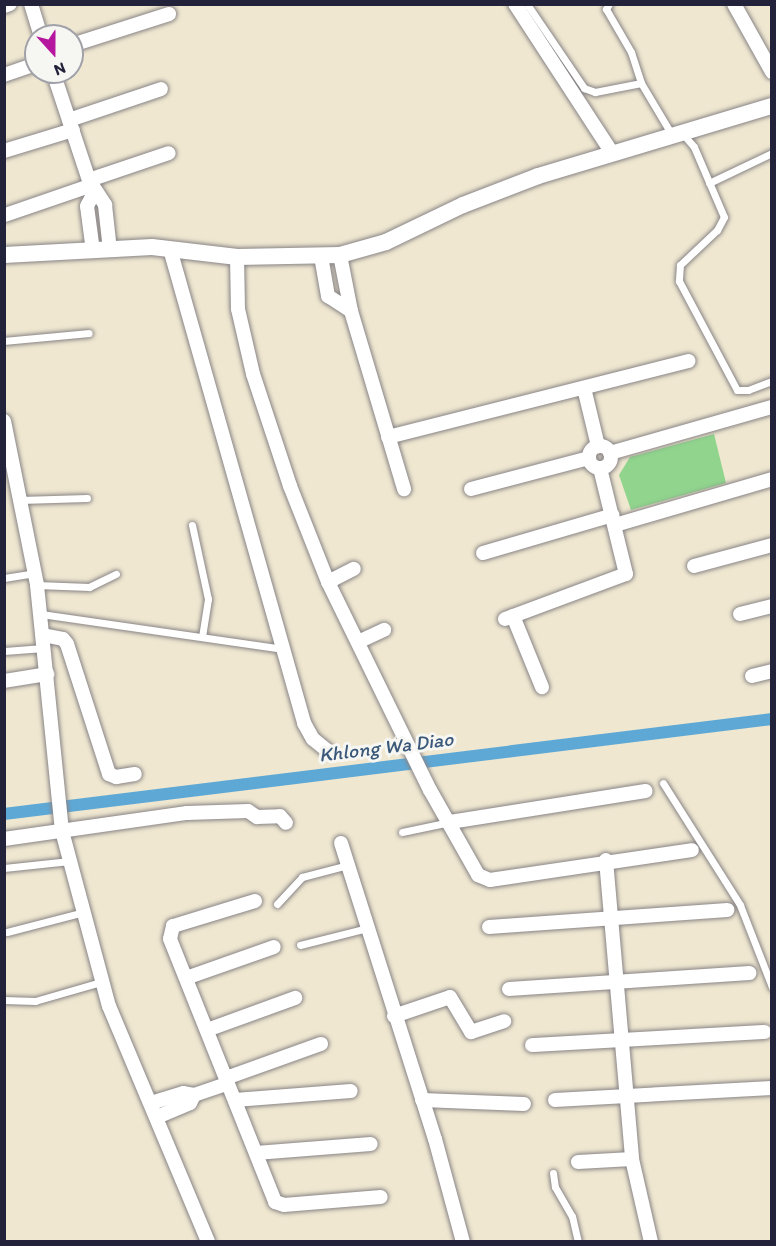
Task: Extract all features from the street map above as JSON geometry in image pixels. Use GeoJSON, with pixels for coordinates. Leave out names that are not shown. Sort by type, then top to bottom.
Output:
{"type":"FeatureCollection","features":[{"type":"Feature","properties":{"kind":"street"},"geometry":{"type":"LineString","coordinates":[[4,6],[10,4]]}},
{"type":"Feature","properties":{"kind":"street"},"geometry":{"type":"LineString","coordinates":[[31,4],[37,24]]}},
{"type":"Feature","properties":{"kind":"street"},"geometry":{"type":"LineString","coordinates":[[515,4],[612,153]]}},
{"type":"Feature","properties":{"kind":"street"},"geometry":{"type":"LineString","coordinates":[[751,4],[736,8],[771,72]]}},
{"type":"Feature","properties":{"kind":"street"},"geometry":{"type":"LineString","coordinates":[[84,41],[169,14]]}},
{"type":"Feature","properties":{"kind":"street"},"geometry":{"type":"LineString","coordinates":[[4,75],[24,68]]}},
{"type":"Feature","properties":{"kind":"street"},"geometry":{"type":"LineString","coordinates":[[57,84],[92,186],[87,206],[102,250]]}},
{"type":"Feature","properties":{"kind":"street"},"geometry":{"type":"LineString","coordinates":[[4,151],[160,89]]}},
{"type":"Feature","properties":{"kind":"street"},"geometry":{"type":"LineString","coordinates":[[4,255],[170,249],[237,257],[340,255],[386,242],[462,205],[612,153],[771,106]]}},
{"type":"Feature","properties":{"kind":"street"},"geometry":{"type":"LineString","coordinates":[[5,215],[92,186],[170,153]]}},
{"type":"Feature","properties":{"kind":"street"},"geometry":{"type":"LineString","coordinates":[[170,249],[304,723],[313,739],[328,751]]}},
{"type":"Feature","properties":{"kind":"street"},"geometry":{"type":"LineString","coordinates":[[340,255],[351,311],[404,489]]}},
{"type":"Feature","properties":{"kind":"street"},"geometry":{"type":"LineString","coordinates":[[321,256],[328,296],[351,311]]}},
{"type":"Feature","properties":{"kind":"street"},"geometry":{"type":"LineString","coordinates":[[237,257],[238,309],[253,374],[290,486],[328,582],[430,790],[478,875],[490,880],[606,860],[692,850]]}},
{"type":"Feature","properties":{"kind":"street"},"geometry":{"type":"LineString","coordinates":[[388,437],[689,361]]}},
{"type":"Feature","properties":{"kind":"street"},"geometry":{"type":"LineString","coordinates":[[584,388],[609,463],[600,468]]}},
{"type":"Feature","properties":{"kind":"street"},"geometry":{"type":"LineString","coordinates":[[589,458],[592,449],[604,450],[771,407]]}},
{"type":"Feature","properties":{"kind":"street"},"geometry":{"type":"LineString","coordinates":[[4,421],[41,614],[61,827],[101,982],[208,1242]]}},
{"type":"Feature","properties":{"kind":"street"},"geometry":{"type":"LineString","coordinates":[[542,687],[509,617],[626,574],[600,468],[589,458]]}},
{"type":"Feature","properties":{"kind":"street"},"geometry":{"type":"LineString","coordinates":[[471,489],[589,458]]}},
{"type":"Feature","properties":{"kind":"street"},"geometry":{"type":"LineString","coordinates":[[483,553],[771,479]]}},
{"type":"Feature","properties":{"kind":"street"},"geometry":{"type":"LineString","coordinates":[[694,566],[771,544]]}},
{"type":"Feature","properties":{"kind":"street"},"geometry":{"type":"LineString","coordinates":[[328,582],[354,569]]}},
{"type":"Feature","properties":{"kind":"street"},"geometry":{"type":"LineString","coordinates":[[740,614],[771,606]]}},
{"type":"Feature","properties":{"kind":"street"},"geometry":{"type":"LineString","coordinates":[[357,642],[384,630]]}},
{"type":"Feature","properties":{"kind":"street"},"geometry":{"type":"LineString","coordinates":[[44,642],[63,639],[67,644],[109,774],[116,777],[135,774]]}},
{"type":"Feature","properties":{"kind":"street"},"geometry":{"type":"LineString","coordinates":[[752,676],[771,671]]}},
{"type":"Feature","properties":{"kind":"street"},"geometry":{"type":"LineString","coordinates":[[4,681],[47,674]]}},
{"type":"Feature","properties":{"kind":"street"},"geometry":{"type":"LineString","coordinates":[[450,822],[646,791]]}},
{"type":"Feature","properties":{"kind":"street"},"geometry":{"type":"LineString","coordinates":[[4,839],[61,827],[187,813],[248,811],[257,817],[280,816],[286,823]]}},
{"type":"Feature","properties":{"kind":"street"},"geometry":{"type":"LineString","coordinates":[[341,843],[422,1100],[463,1242]]}},
{"type":"Feature","properties":{"kind":"street"},"geometry":{"type":"LineString","coordinates":[[606,860],[632,1159],[651,1242]]}},
{"type":"Feature","properties":{"kind":"street"},"geometry":{"type":"LineString","coordinates":[[255,901],[173,926],[170,939],[275,1202],[284,1205],[381,1197]]}},
{"type":"Feature","properties":{"kind":"street"},"geometry":{"type":"LineString","coordinates":[[489,927],[727,910]]}},
{"type":"Feature","properties":{"kind":"street"},"geometry":{"type":"LineString","coordinates":[[186,978],[274,947]]}},
{"type":"Feature","properties":{"kind":"street"},"geometry":{"type":"LineString","coordinates":[[509,989],[749,972]]}},
{"type":"Feature","properties":{"kind":"street"},"geometry":{"type":"LineString","coordinates":[[394,1016],[450,997],[471,1032],[504,1021]]}},
{"type":"Feature","properties":{"kind":"street"},"geometry":{"type":"LineString","coordinates":[[207,1030],[295,998]]}},
{"type":"Feature","properties":{"kind":"street"},"geometry":{"type":"LineString","coordinates":[[532,1045],[765,1032]]}},
{"type":"Feature","properties":{"kind":"street"},"geometry":{"type":"LineString","coordinates":[[151,1103],[184,1093],[194,1095],[321,1044]]}},
{"type":"Feature","properties":{"kind":"street"},"geometry":{"type":"LineString","coordinates":[[555,1100],[771,1088]]}},
{"type":"Feature","properties":{"kind":"street"},"geometry":{"type":"LineString","coordinates":[[235,1100],[351,1091]]}},
{"type":"Feature","properties":{"kind":"street"},"geometry":{"type":"LineString","coordinates":[[157,1117],[190,1103],[194,1095]]}},
{"type":"Feature","properties":{"kind":"street"},"geometry":{"type":"LineString","coordinates":[[422,1100],[524,1104]]}},
{"type":"Feature","properties":{"kind":"street"},"geometry":{"type":"LineString","coordinates":[[256,1153],[371,1144]]}},
{"type":"Feature","properties":{"kind":"street"},"geometry":{"type":"LineString","coordinates":[[578,1162],[632,1159]]}},
{"type":"Feature","properties":{"kind":"lane"},"geometry":{"type":"LineString","coordinates":[[527,4],[584,88],[595,92],[641,83]]}},
{"type":"Feature","properties":{"kind":"lane"},"geometry":{"type":"LineString","coordinates":[[606,6],[635,61],[641,83],[677,134],[694,147],[724,217],[717,230],[680,265],[679,281],[737,390],[748,390],[771,381]]}},
{"type":"Feature","properties":{"kind":"lane"},"geometry":{"type":"LineString","coordinates":[[709,183],[771,153]]}},
{"type":"Feature","properties":{"kind":"lane"},"geometry":{"type":"LineString","coordinates":[[4,341],[89,333]]}},
{"type":"Feature","properties":{"kind":"lane"},"geometry":{"type":"LineString","coordinates":[[20,500],[87,498]]}},
{"type":"Feature","properties":{"kind":"lane"},"geometry":{"type":"LineString","coordinates":[[192,525],[208,598],[202,637]]}},
{"type":"Feature","properties":{"kind":"lane"},"geometry":{"type":"LineString","coordinates":[[4,578],[36,579],[89,587],[116,574]]}},
{"type":"Feature","properties":{"kind":"lane"},"geometry":{"type":"LineString","coordinates":[[41,614],[283,648]]}},
{"type":"Feature","properties":{"kind":"lane"},"geometry":{"type":"LineString","coordinates":[[4,660],[7,652],[44,642]]}},
{"type":"Feature","properties":{"kind":"lane"},"geometry":{"type":"LineString","coordinates":[[663,783],[740,905],[771,987]]}},
{"type":"Feature","properties":{"kind":"lane"},"geometry":{"type":"LineString","coordinates":[[402,832],[450,822]]}},
{"type":"Feature","properties":{"kind":"lane"},"geometry":{"type":"LineString","coordinates":[[4,868],[70,861]]}},
{"type":"Feature","properties":{"kind":"lane"},"geometry":{"type":"LineString","coordinates":[[277,904],[302,877],[348,865]]}},
{"type":"Feature","properties":{"kind":"lane"},"geometry":{"type":"LineString","coordinates":[[7,932],[84,912]]}},
{"type":"Feature","properties":{"kind":"lane"},"geometry":{"type":"LineString","coordinates":[[300,945],[367,928]]}},
{"type":"Feature","properties":{"kind":"lane"},"geometry":{"type":"LineString","coordinates":[[4,1000],[35,1001],[101,982]]}},
{"type":"Feature","properties":{"kind":"lane"},"geometry":{"type":"LineString","coordinates":[[553,1173],[555,1187],[572,1216],[578,1242]]}},
{"type":"Feature","properties":{"kind":"green space"},"geometry":{"type":"Polygon","coordinates":[[[714,434],[726,483],[631,510],[619,475],[630,457],[714,434]]]}},
{"type":"Feature","properties":{"kind":"waterway","name":"Khlong Wa Diao"},"geometry":{"type":"LineString","coordinates":[[4,814],[772,719]]}}]}
